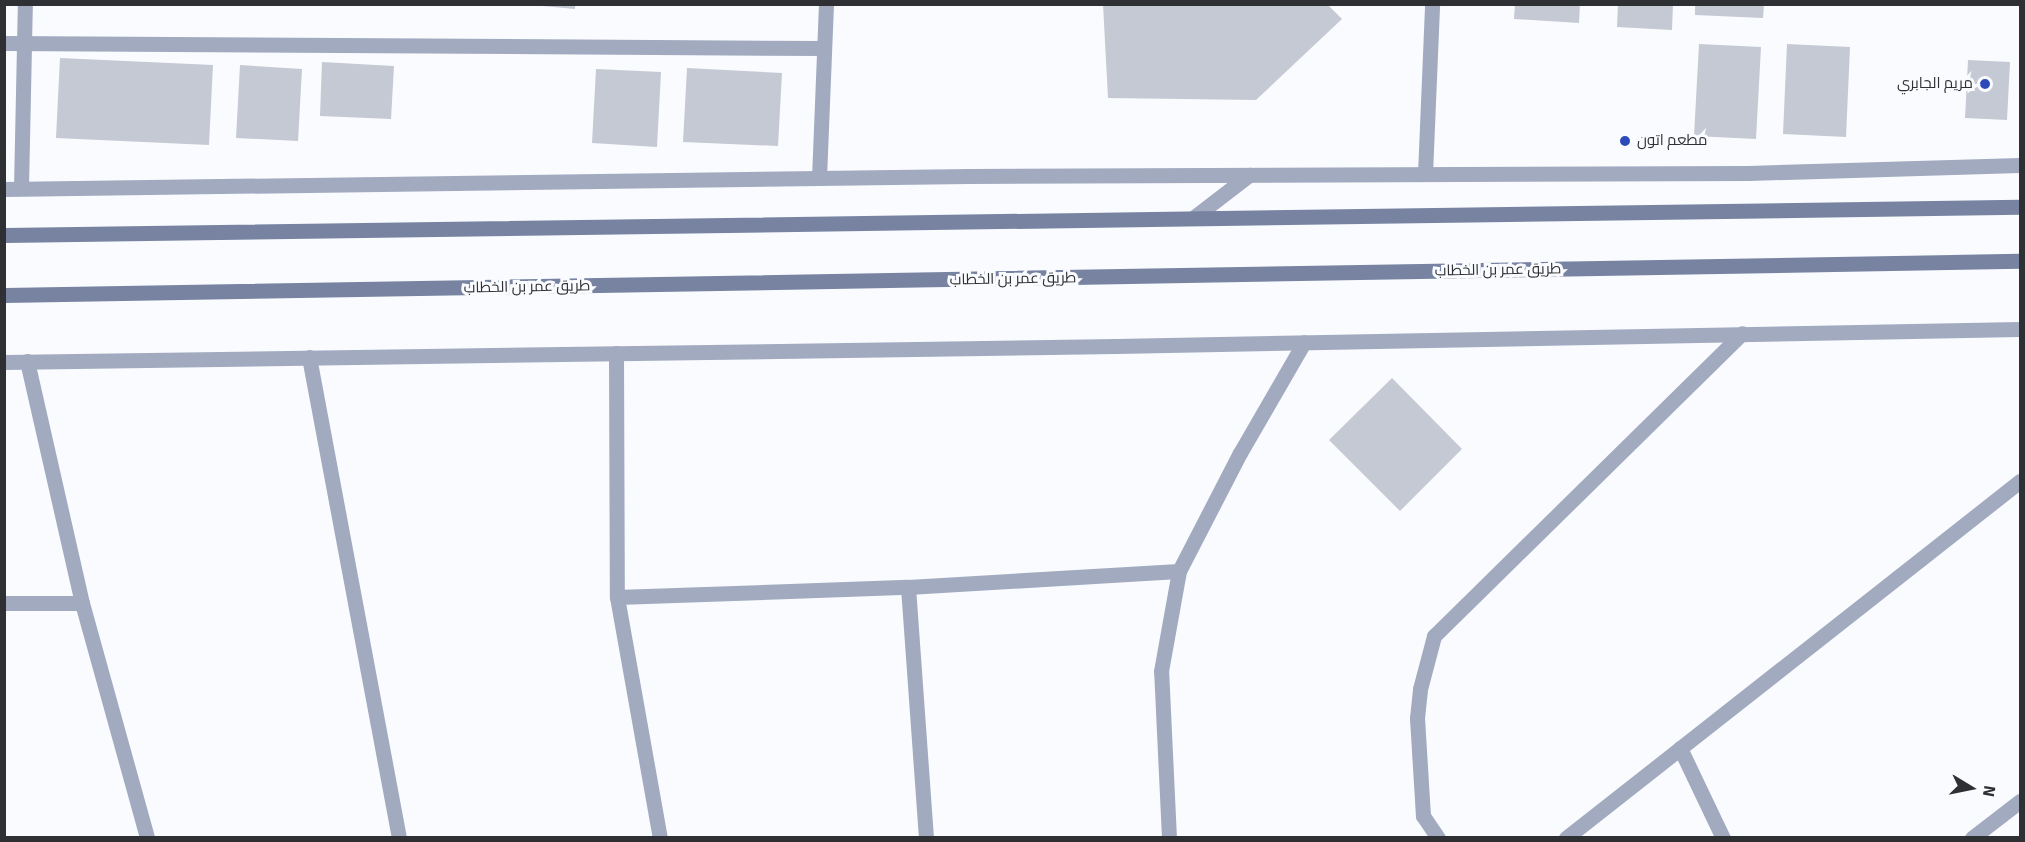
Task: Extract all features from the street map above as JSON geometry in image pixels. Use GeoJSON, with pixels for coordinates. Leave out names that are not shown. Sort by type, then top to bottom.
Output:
{"type":"FeatureCollection","features":[{"type":"Feature","properties":{"kind":"main road"},"geometry":{"type":"LineString","coordinates":[[4,234],[2020,207]]}},
{"type":"Feature","properties":{"kind":"main road","name":"طريق عمر بن الخطاب"},"geometry":{"type":"LineString","coordinates":[[4,294],[2020,261]]}},
{"type":"Feature","properties":{"kind":"street"},"geometry":{"type":"LineString","coordinates":[[21,188],[25,4]]}},
{"type":"Feature","properties":{"kind":"street"},"geometry":{"type":"LineString","coordinates":[[819,178],[826,4]]}},
{"type":"Feature","properties":{"kind":"street"},"geometry":{"type":"LineString","coordinates":[[1425,174],[1432,4]]}},
{"type":"Feature","properties":{"kind":"street"},"geometry":{"type":"LineString","coordinates":[[4,43],[824,48]]}},
{"type":"Feature","properties":{"kind":"street"},"geometry":{"type":"LineString","coordinates":[[4,189],[819,178],[1748,173],[2020,165]]}},
{"type":"Feature","properties":{"kind":"street"},"geometry":{"type":"LineString","coordinates":[[1193,218],[1249,175]]}},
{"type":"Feature","properties":{"kind":"street"},"geometry":{"type":"LineString","coordinates":[[4,362],[2020,329]]}},
{"type":"Feature","properties":{"kind":"street"},"geometry":{"type":"LineString","coordinates":[[1438,837],[1423,816],[1417,718],[1420,690],[1434,636],[1742,333]]}},
{"type":"Feature","properties":{"kind":"street"},"geometry":{"type":"LineString","coordinates":[[1169,837],[1161,671],[1179,571],[1240,453],[1304,342]]}},
{"type":"Feature","properties":{"kind":"street"},"geometry":{"type":"LineString","coordinates":[[616,353],[617,597],[660,837]]}},
{"type":"Feature","properties":{"kind":"street"},"geometry":{"type":"LineString","coordinates":[[309,357],[399,837]]}},
{"type":"Feature","properties":{"kind":"street"},"geometry":{"type":"LineString","coordinates":[[27,361],[82,603],[147,837]]}},
{"type":"Feature","properties":{"kind":"street"},"geometry":{"type":"LineString","coordinates":[[1566,837],[2020,481]]}},
{"type":"Feature","properties":{"kind":"street"},"geometry":{"type":"LineString","coordinates":[[617,597],[908,586],[1179,571]]}},
{"type":"Feature","properties":{"kind":"street"},"geometry":{"type":"LineString","coordinates":[[908,586],[926,837]]}},
{"type":"Feature","properties":{"kind":"street"},"geometry":{"type":"LineString","coordinates":[[4,603],[82,603]]}},
{"type":"Feature","properties":{"kind":"street"},"geometry":{"type":"LineString","coordinates":[[1680,748],[1723,837]]}},
{"type":"Feature","properties":{"kind":"street"},"geometry":{"type":"LineString","coordinates":[[1972,837],[2020,801]]}},
{"type":"Feature","properties":{"kind":"building"},"geometry":{"type":"Polygon","coordinates":[[[521,4],[575,4],[575,9],[521,4]]]}},
{"type":"Feature","properties":{"kind":"building"},"geometry":{"type":"Polygon","coordinates":[[[1103,4],[1327,4],[1342,19],[1256,100],[1108,98],[1103,4]]]}},
{"type":"Feature","properties":{"kind":"building"},"geometry":{"type":"Polygon","coordinates":[[[1515,4],[1580,4],[1579,23],[1514,19],[1515,4]]]}},
{"type":"Feature","properties":{"kind":"building"},"geometry":{"type":"Polygon","coordinates":[[[1618,4],[1673,4],[1672,30],[1617,27],[1618,4]]]}},
{"type":"Feature","properties":{"kind":"building"},"geometry":{"type":"Polygon","coordinates":[[[1695,4],[1764,4],[1763,18],[1695,15],[1695,4]]]}},
{"type":"Feature","properties":{"kind":"building"},"geometry":{"type":"Polygon","coordinates":[[[1699,44],[1761,47],[1756,139],[1694,136],[1699,44]]]}},
{"type":"Feature","properties":{"kind":"building"},"geometry":{"type":"Polygon","coordinates":[[[1787,44],[1850,47],[1846,137],[1783,134],[1787,44]]]}},
{"type":"Feature","properties":{"kind":"building"},"geometry":{"type":"Polygon","coordinates":[[[60,58],[213,65],[209,145],[56,138],[60,58]]]}},
{"type":"Feature","properties":{"kind":"building"},"geometry":{"type":"Polygon","coordinates":[[[1968,60],[2010,62],[2007,120],[1965,118],[1968,60]]]}},
{"type":"Feature","properties":{"kind":"building"},"geometry":{"type":"Polygon","coordinates":[[[322,62],[394,66],[391,119],[320,116],[322,62]]]}},
{"type":"Feature","properties":{"kind":"building"},"geometry":{"type":"Polygon","coordinates":[[[240,65],[302,69],[298,141],[236,138],[240,65]]]}},
{"type":"Feature","properties":{"kind":"building"},"geometry":{"type":"Polygon","coordinates":[[[687,68],[782,73],[778,146],[683,142],[687,68]]]}},
{"type":"Feature","properties":{"kind":"building"},"geometry":{"type":"Polygon","coordinates":[[[596,69],[661,72],[657,147],[592,143],[596,69]]]}},
{"type":"Feature","properties":{"kind":"building"},"geometry":{"type":"Polygon","coordinates":[[[1392,378],[1462,449],[1400,511],[1329,440],[1392,378]]]}},
{"type":"Feature","properties":{"kind":"place","name":"مريم الجابري"},"geometry":{"type":"Point","coordinates":[1985,84]}},
{"type":"Feature","properties":{"kind":"place","name":"مطعم اتون"},"geometry":{"type":"Point","coordinates":[1625,141]}}]}
